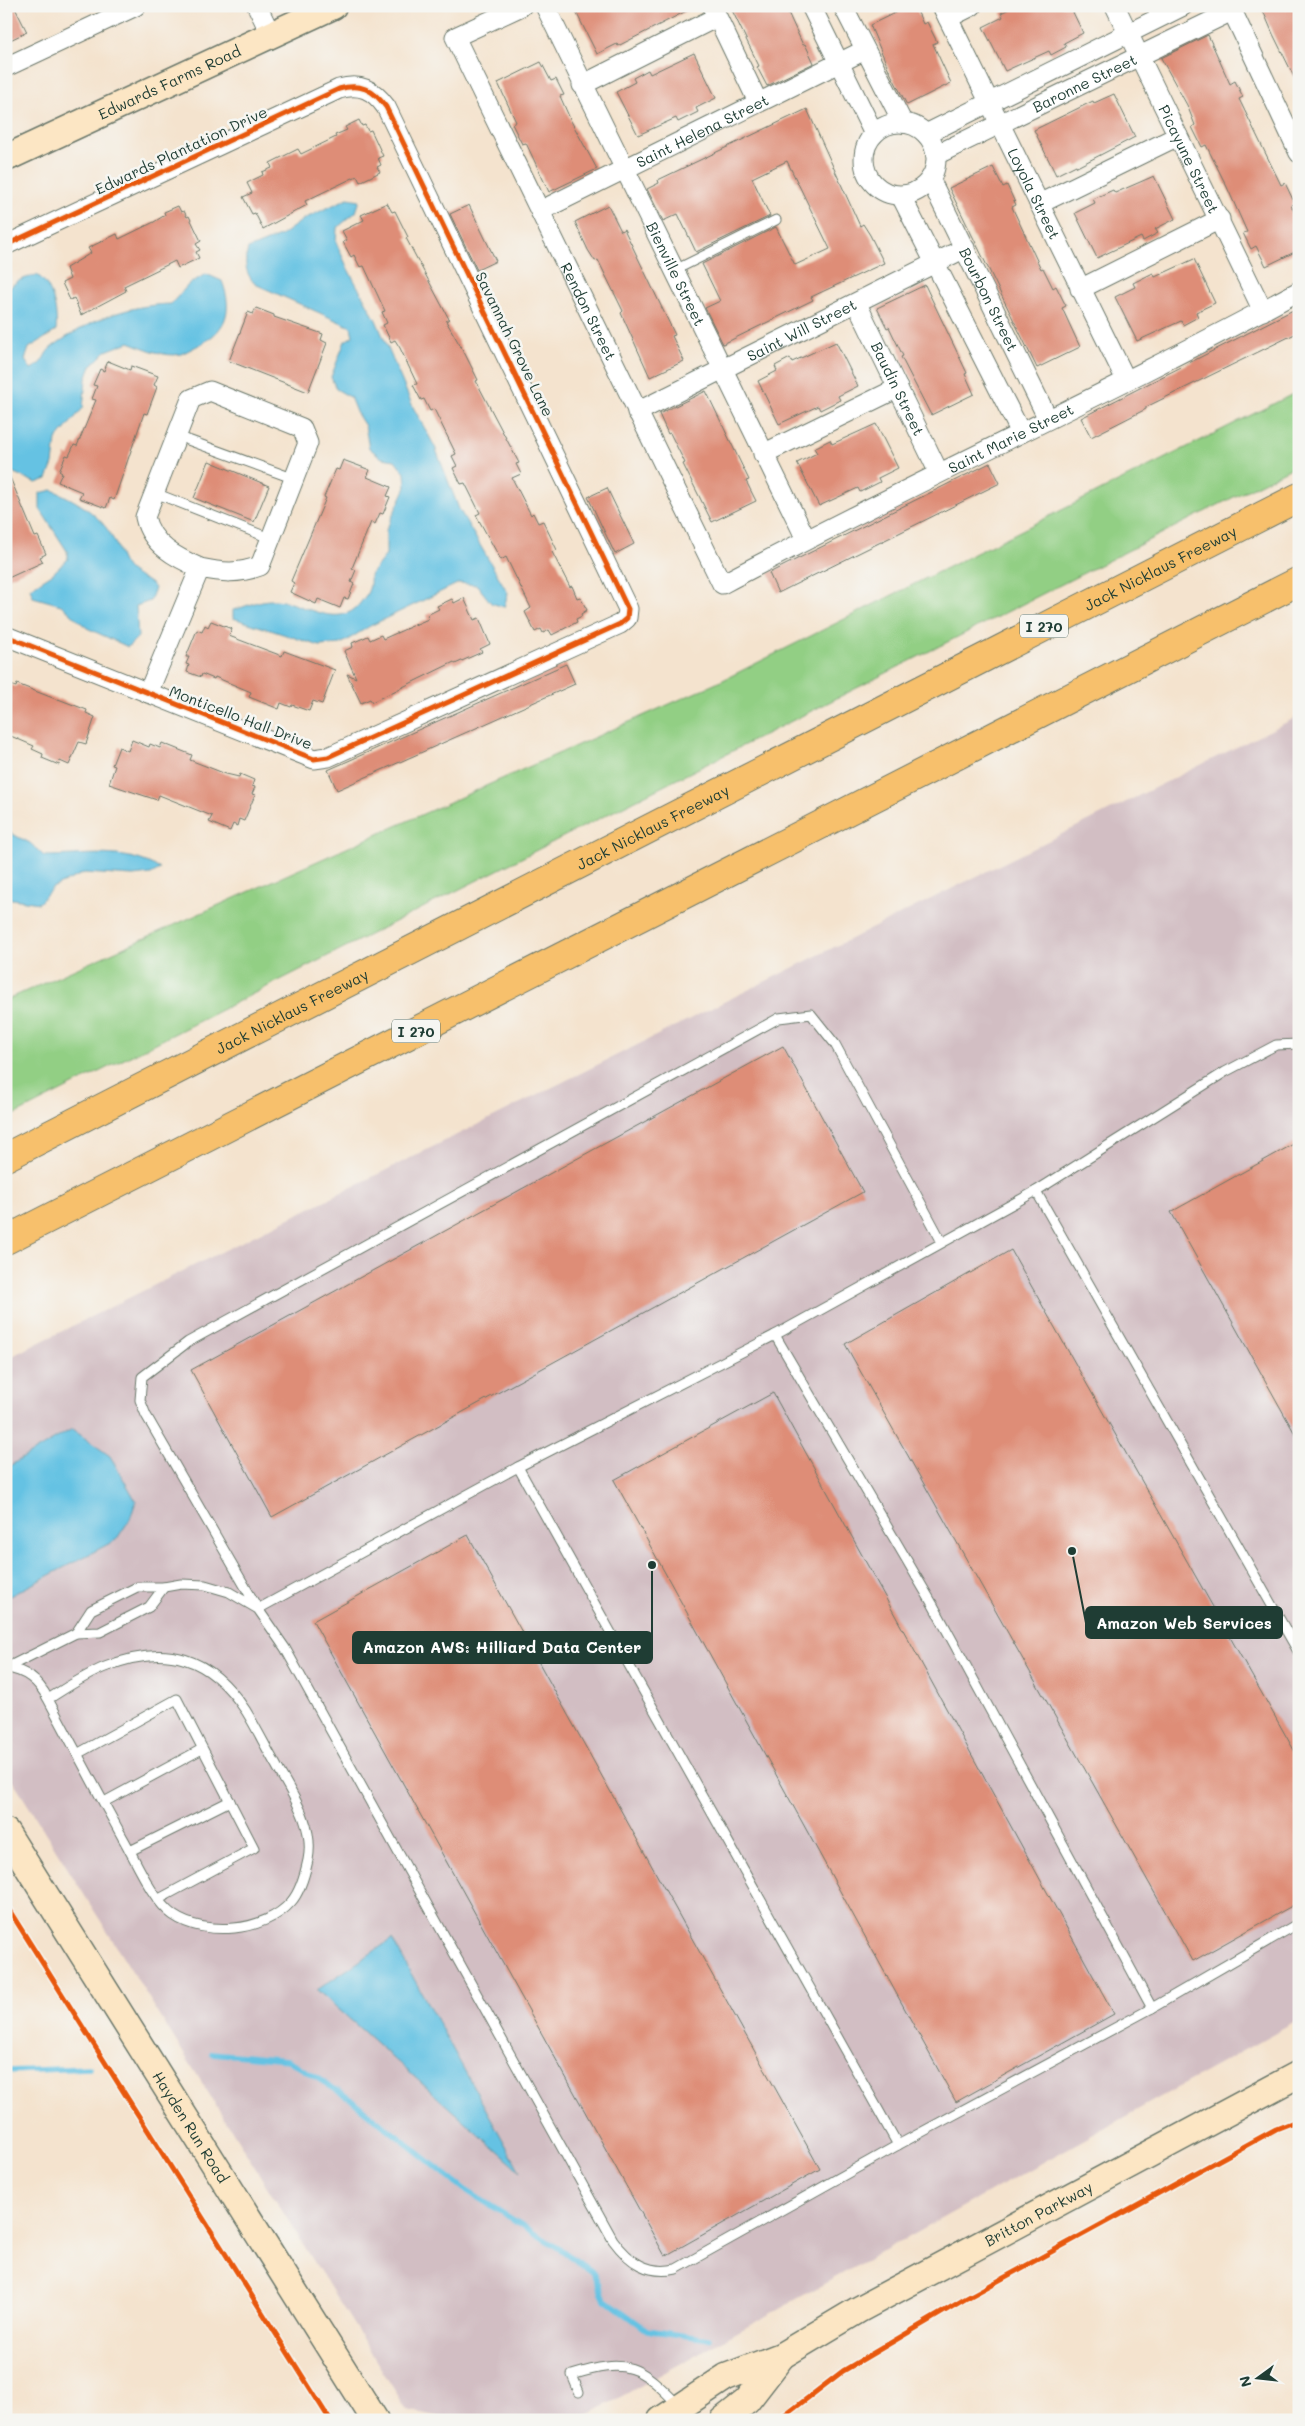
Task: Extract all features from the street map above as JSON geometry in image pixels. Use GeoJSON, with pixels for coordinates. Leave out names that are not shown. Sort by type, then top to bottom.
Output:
{"type":"FeatureCollection","features":[{"type":"Feature","properties":{"kind":"highway","name":"Jack Nicklaus Freeway"},"geometry":{"type":"LineString","coordinates":[[6,1157],[1299,497]]}},
{"type":"Feature","properties":{"kind":"highway","name":"I 270"},"geometry":{"type":"LineString","coordinates":[[6,1240],[1299,581]]}},
{"type":"Feature","properties":{"kind":"main road","name":"Edwards Farms Road"},"geometry":{"type":"LineString","coordinates":[[6,158],[333,6]]}},
{"type":"Feature","properties":{"kind":"main road","name":"Hayden Run Road"},"geometry":{"type":"LineString","coordinates":[[6,1832],[375,2420]]}},
{"type":"Feature","properties":{"kind":"main road","name":"Britton Parkway"},"geometry":{"type":"LineString","coordinates":[[671,2413],[726,2377],[781,2356],[858,2310],[1299,2074]]}},
{"type":"Feature","properties":{"kind":"main road","name":"Britton Parkway"},"geometry":{"type":"LineString","coordinates":[[723,2420],[747,2401],[781,2356]]}},
{"type":"Feature","properties":{"kind":"street"},"geometry":{"type":"LineString","coordinates":[[6,67],[136,6]]}},
{"type":"Feature","properties":{"kind":"street"},"geometry":{"type":"LineString","coordinates":[[257,6],[271,35]]}},
{"type":"Feature","properties":{"kind":"street","name":"Rendon Street"},"geometry":{"type":"LineString","coordinates":[[522,6],[455,37],[722,584]]}},
{"type":"Feature","properties":{"kind":"street","name":"Bienville Street"},"geometry":{"type":"LineString","coordinates":[[545,6],[806,539]]}},
{"type":"Feature","properties":{"kind":"street"},"geometry":{"type":"LineString","coordinates":[[811,6],[874,134]]}},
{"type":"Feature","properties":{"kind":"street"},"geometry":{"type":"LineString","coordinates":[[843,6],[903,123]]}},
{"type":"Feature","properties":{"kind":"street"},"geometry":{"type":"LineString","coordinates":[[945,12],[972,6]]}},
{"type":"Feature","properties":{"kind":"street","name":"Picayune Street"},"geometry":{"type":"LineString","coordinates":[[1115,6],[1263,311]]}},
{"type":"Feature","properties":{"kind":"street","name":"Baronne Street"},"geometry":{"type":"LineString","coordinates":[[926,134],[1183,6]]}},
{"type":"Feature","properties":{"kind":"street"},"geometry":{"type":"LineString","coordinates":[[1231,9],[1299,152]]}},
{"type":"Feature","properties":{"kind":"street","name":"Baronne Street"},"geometry":{"type":"LineString","coordinates":[[936,154],[1139,56],[1231,9]]}},
{"type":"Feature","properties":{"kind":"street"},"geometry":{"type":"LineString","coordinates":[[582,84],[714,12],[758,102]]}},
{"type":"Feature","properties":{"kind":"street","name":"Loyola Street"},"geometry":{"type":"LineString","coordinates":[[945,12],[1080,290],[1126,380]]}},
{"type":"Feature","properties":{"kind":"street","name":"Saint Helena Street"},"geometry":{"type":"LineString","coordinates":[[540,211],[865,50]]}},
{"type":"Feature","properties":{"kind":"street","name":"Edwards Plantation Drive"},"geometry":{"type":"LineString","coordinates":[[6,245],[339,89],[354,85],[368,89]]}},
{"type":"Feature","properties":{"kind":"street","name":"Savannah Grove Lane"},"geometry":{"type":"LineString","coordinates":[[368,89],[378,95],[386,107],[622,593],[628,608],[627,618]]}},
{"type":"Feature","properties":{"kind":"street"},"geometry":{"type":"LineString","coordinates":[[903,123],[915,126],[926,134],[933,144],[936,154],[935,167],[930,179],[922,188],[901,196],[889,194],[878,188],[870,178],[864,163],[865,150],[874,134],[890,124],[903,123]]}},
{"type":"Feature","properties":{"kind":"street"},"geometry":{"type":"LineString","coordinates":[[1039,204],[1178,136]]}},
{"type":"Feature","properties":{"kind":"street","name":"Bourbon Street"},"geometry":{"type":"LineString","coordinates":[[930,179],[1048,420]]}},
{"type":"Feature","properties":{"kind":"street","name":"Bourbon Street"},"geometry":{"type":"LineString","coordinates":[[901,196],[1021,433]]}},
{"type":"Feature","properties":{"kind":"street"},"geometry":{"type":"LineString","coordinates":[[1080,290],[1220,219]]}},
{"type":"Feature","properties":{"kind":"street","name":"Saint Will Street"},"geometry":{"type":"LineString","coordinates":[[637,412],[857,304],[965,248]]}},
{"type":"Feature","properties":{"kind":"street","name":"Saint Marie Street"},"geometry":{"type":"LineString","coordinates":[[722,584],[806,539],[1048,420],[1299,292]]}},
{"type":"Feature","properties":{"kind":"street","name":"Baudin Street"},"geometry":{"type":"LineString","coordinates":[[857,304],[939,473]]}},
{"type":"Feature","properties":{"kind":"street"},"geometry":{"type":"LineString","coordinates":[[763,454],[898,388]]}},
{"type":"Feature","properties":{"kind":"street"},"geometry":{"type":"LineString","coordinates":[[210,391],[302,428],[308,443],[295,479],[260,566],[245,572],[226,573],[200,568],[177,558],[157,542],[147,527],[145,517],[191,399],[210,391]]}},
{"type":"Feature","properties":{"kind":"street"},"geometry":{"type":"LineString","coordinates":[[148,694],[200,568]]}},
{"type":"Feature","properties":{"kind":"street","name":"Monticello Hall Drive"},"geometry":{"type":"LineString","coordinates":[[6,636],[314,759],[328,757],[620,624],[627,618]]}},
{"type":"Feature","properties":{"kind":"lane"},"geometry":{"type":"LineString","coordinates":[[675,270],[776,220]]}},
{"type":"Feature","properties":{"kind":"lane"},"geometry":{"type":"LineString","coordinates":[[177,436],[295,479]]}},
{"type":"Feature","properties":{"kind":"lane"},"geometry":{"type":"LineString","coordinates":[[155,493],[272,539]]}},
{"type":"Feature","properties":{"kind":"lane"},"geometry":{"type":"LineString","coordinates":[[942,1242],[835,1044],[811,1014],[779,1018],[188,1342],[142,1377],[140,1400],[146,1415],[258,1609],[285,1648],[613,2240],[624,2255],[638,2265],[665,2271],[676,2268],[898,2145],[1152,2008],[1299,1923]]}},
{"type":"Feature","properties":{"kind":"lane"},"geometry":{"type":"LineString","coordinates":[[258,1609],[518,1467],[775,1335],[1036,1190],[1225,1072],[1276,1045],[1299,1044]]}},
{"type":"Feature","properties":{"kind":"lane"},"geometry":{"type":"LineString","coordinates":[[1036,1190],[1299,1653]]}},
{"type":"Feature","properties":{"kind":"lane"},"geometry":{"type":"LineString","coordinates":[[775,1335],[933,1605],[1152,2008]]}},
{"type":"Feature","properties":{"kind":"lane"},"geometry":{"type":"LineString","coordinates":[[518,1467],[898,2145]]}},
{"type":"Feature","properties":{"kind":"lane"},"geometry":{"type":"LineString","coordinates":[[76,1633],[91,1610],[137,1587],[164,1587],[181,1584],[205,1586],[229,1592],[258,1609]]}},
{"type":"Feature","properties":{"kind":"lane"},"geometry":{"type":"LineString","coordinates":[[6,1668],[76,1633],[100,1632],[149,1607],[164,1587]]}},
{"type":"Feature","properties":{"kind":"lane"},"geometry":{"type":"LineString","coordinates":[[6,1668],[20,1669],[33,1678],[48,1699],[130,1852],[159,1899],[173,1915],[196,1927],[216,1929],[237,1928],[276,1914],[291,1902],[300,1885],[308,1860],[309,1838],[302,1813],[246,1712],[229,1690],[204,1666],[168,1655],[122,1661],[103,1667],[48,1699]]}},
{"type":"Feature","properties":{"kind":"lane"},"geometry":{"type":"LineString","coordinates":[[77,1754],[177,1700],[254,1848],[159,1899]]}},
{"type":"Feature","properties":{"kind":"lane"},"geometry":{"type":"LineString","coordinates":[[104,1802],[202,1749]]}},
{"type":"Feature","properties":{"kind":"lane"},"geometry":{"type":"LineString","coordinates":[[130,1852],[230,1801]]}},
{"type":"Feature","properties":{"kind":"lane"},"geometry":{"type":"LineString","coordinates":[[579,2392],[572,2375],[592,2368],[617,2365],[638,2371],[652,2378],[671,2413]]}},
{"type":"Feature","properties":{"kind":"shaded area"},"geometry":{"type":"Polygon","coordinates":[[[1299,716],[1299,2020],[579,2420],[454,2420],[407,2410],[6,1770],[6,1359],[1299,716]]]}},
{"type":"Feature","properties":{"kind":"green space"},"geometry":{"type":"Polygon","coordinates":[[[1299,391],[1299,464],[6,1119],[6,1000],[719,682],[1299,391]]]}},
{"type":"Feature","properties":{"kind":"water"},"geometry":{"type":"Polygon","coordinates":[[[348,198],[360,200],[356,212],[337,228],[336,242],[348,269],[376,320],[413,407],[435,447],[459,509],[508,593],[504,607],[491,603],[477,585],[459,583],[370,626],[341,644],[320,646],[233,618],[233,610],[257,602],[271,600],[282,601],[330,615],[341,615],[352,611],[366,595],[370,586],[370,575],[386,555],[386,530],[406,487],[405,473],[395,460],[382,458],[369,448],[365,426],[356,412],[350,397],[336,389],[331,377],[345,341],[353,336],[351,327],[255,284],[247,272],[246,259],[248,249],[282,235],[304,219],[348,198]]]}},
{"type":"Feature","properties":{"kind":"water"},"geometry":{"type":"Polygon","coordinates":[[[206,274],[222,281],[226,292],[227,312],[225,320],[214,335],[181,354],[175,355],[161,354],[129,342],[106,351],[91,366],[86,379],[83,408],[56,440],[53,464],[47,479],[36,483],[6,471],[6,293],[12,285],[37,275],[51,292],[55,308],[56,331],[29,348],[25,360],[31,369],[42,361],[52,347],[79,329],[123,311],[138,307],[171,304],[189,284],[206,274]]]}},
{"type":"Feature","properties":{"kind":"water"},"geometry":{"type":"Polygon","coordinates":[[[52,490],[78,503],[94,515],[107,529],[127,568],[155,588],[150,601],[136,606],[138,637],[128,647],[87,628],[61,605],[33,597],[30,588],[52,574],[68,559],[67,551],[40,509],[40,493],[52,490]]]}},
{"type":"Feature","properties":{"kind":"water"},"geometry":{"type":"Polygon","coordinates":[[[6,831],[30,843],[44,856],[119,855],[147,862],[160,869],[151,874],[133,876],[84,873],[52,888],[39,903],[6,898],[6,831]]]}},
{"type":"Feature","properties":{"kind":"water"},"geometry":{"type":"Polygon","coordinates":[[[72,1429],[110,1456],[136,1501],[130,1519],[116,1540],[6,1598],[6,1468],[72,1429]]]}},
{"type":"Feature","properties":{"kind":"water"},"geometry":{"type":"Polygon","coordinates":[[[392,1939],[520,2171],[317,1990],[392,1939]]]}},
{"type":"Feature","properties":{"kind":"building"},"geometry":{"type":"Polygon","coordinates":[[[6,6],[14,6],[27,32],[6,42],[6,6]]]}},
{"type":"Feature","properties":{"kind":"building"},"geometry":{"type":"Polygon","coordinates":[[[573,6],[696,6],[618,46],[617,44],[597,54],[573,6]]]}},
{"type":"Feature","properties":{"kind":"building"},"geometry":{"type":"Polygon","coordinates":[[[730,6],[785,6],[803,45],[805,44],[814,63],[767,86],[730,6]]]}},
{"type":"Feature","properties":{"kind":"building"},"geometry":{"type":"Polygon","coordinates":[[[909,6],[915,6],[923,24],[927,22],[937,42],[933,44],[951,83],[907,105],[889,70],[870,25],[909,6]]]}},
{"type":"Feature","properties":{"kind":"building"},"geometry":{"type":"Polygon","coordinates":[[[1015,6],[1070,6],[1083,33],[1064,43],[1066,47],[1051,55],[1049,51],[1005,71],[983,27],[1003,17],[1001,13],[1015,6]]]}},
{"type":"Feature","properties":{"kind":"building"},"geometry":{"type":"Polygon","coordinates":[[[1261,6],[1299,6],[1299,87],[1273,34],[1261,6]]]}},
{"type":"Feature","properties":{"kind":"building"},"geometry":{"type":"Polygon","coordinates":[[[1208,35],[1230,84],[1235,81],[1243,97],[1239,99],[1281,185],[1285,183],[1295,204],[1291,205],[1299,222],[1299,250],[1266,266],[1256,246],[1251,249],[1243,233],[1247,232],[1227,187],[1206,145],[1202,147],[1192,127],[1195,125],[1187,105],[1161,58],[1208,35]]]}},
{"type":"Feature","properties":{"kind":"building"},"geometry":{"type":"Polygon","coordinates":[[[694,53],[716,98],[696,108],[698,112],[678,122],[676,118],[638,135],[616,92],[635,82],[633,78],[648,70],[650,74],[694,53]]]}},
{"type":"Feature","properties":{"kind":"building"},"geometry":{"type":"Polygon","coordinates":[[[541,62],[551,81],[556,79],[564,95],[560,96],[571,121],[597,169],[549,192],[526,143],[522,144],[512,124],[516,122],[498,83],[541,62]]]}},
{"type":"Feature","properties":{"kind":"building"},"geometry":{"type":"Polygon","coordinates":[[[1114,94],[1135,137],[1077,167],[1076,165],[1056,175],[1034,130],[1093,101],[1094,103],[1114,94]]]}},
{"type":"Feature","properties":{"kind":"building"},"geometry":{"type":"Polygon","coordinates":[[[807,109],[860,226],[863,224],[884,263],[811,297],[813,300],[723,344],[705,308],[720,301],[702,264],[776,227],[795,265],[830,249],[787,161],[752,178],[770,216],[696,252],[678,214],[663,221],[647,189],[659,183],[658,180],[807,109]]]}},
{"type":"Feature","properties":{"kind":"building"},"geometry":{"type":"Polygon","coordinates":[[[359,120],[368,131],[371,130],[383,156],[378,158],[381,165],[377,167],[380,172],[360,182],[357,176],[305,201],[307,205],[263,229],[255,213],[252,214],[243,197],[252,193],[247,183],[263,175],[262,172],[272,168],[270,163],[298,149],[301,154],[336,137],[335,135],[347,130],[345,127],[359,120]]]}},
{"type":"Feature","properties":{"kind":"building"},"geometry":{"type":"Polygon","coordinates":[[[993,167],[1003,187],[1007,185],[1016,205],[1012,207],[1041,269],[1043,268],[1053,288],[1056,286],[1066,306],[1062,308],[1080,347],[1037,368],[949,188],[993,167]]]}},
{"type":"Feature","properties":{"kind":"building"},"geometry":{"type":"Polygon","coordinates":[[[1154,176],[1175,219],[1155,229],[1158,233],[1143,241],[1141,237],[1097,258],[1075,213],[1095,203],[1093,199],[1113,190],[1115,193],[1154,176]]]}},
{"type":"Feature","properties":{"kind":"building"},"geometry":{"type":"Polygon","coordinates":[[[387,203],[392,212],[395,211],[408,237],[406,238],[449,319],[446,321],[465,354],[478,380],[476,381],[519,463],[516,464],[521,474],[512,478],[531,515],[533,513],[538,523],[543,521],[557,550],[552,552],[570,587],[572,586],[577,598],[580,597],[587,610],[576,619],[577,622],[552,635],[549,630],[543,633],[541,629],[535,632],[525,612],[531,608],[506,557],[501,560],[476,515],[480,513],[465,483],[461,484],[453,468],[457,466],[452,456],[456,454],[434,409],[430,411],[424,399],[421,400],[413,385],[417,384],[400,348],[395,340],[391,342],[383,325],[387,323],[382,312],[385,311],[364,266],[360,267],[354,255],[351,257],[343,242],[347,240],[342,231],[364,220],[361,215],[387,203]]]}},
{"type":"Feature","properties":{"kind":"building"},"geometry":{"type":"Polygon","coordinates":[[[469,205],[496,261],[477,270],[450,214],[469,205]]]}},
{"type":"Feature","properties":{"kind":"building"},"geometry":{"type":"Polygon","coordinates":[[[608,205],[621,231],[624,229],[675,335],[672,336],[684,361],[650,377],[621,313],[623,311],[598,260],[595,261],[588,250],[575,222],[608,205]]]}},
{"type":"Feature","properties":{"kind":"building"},"geometry":{"type":"Polygon","coordinates":[[[178,206],[181,212],[184,211],[187,217],[189,216],[201,241],[196,244],[200,250],[196,252],[199,258],[178,268],[175,261],[124,286],[126,291],[81,315],[74,298],[70,300],[62,283],[70,279],[66,268],[91,253],[88,248],[117,234],[119,239],[154,222],[165,215],[164,212],[178,206]]]}},
{"type":"Feature","properties":{"kind":"building"},"geometry":{"type":"Polygon","coordinates":[[[1194,259],[1215,303],[1196,312],[1198,317],[1183,325],[1181,321],[1137,341],[1115,297],[1135,287],[1133,283],[1153,273],[1155,277],[1194,259]]]}},
{"type":"Feature","properties":{"kind":"building"},"geometry":{"type":"Polygon","coordinates":[[[925,285],[967,373],[965,374],[974,394],[931,415],[901,357],[903,356],[889,327],[887,328],[877,308],[925,285]]]}},
{"type":"Feature","properties":{"kind":"building"},"geometry":{"type":"Polygon","coordinates":[[[1299,307],[1299,332],[1146,407],[1146,409],[1091,437],[1081,418],[1299,307]]]}},
{"type":"Feature","properties":{"kind":"building"},"geometry":{"type":"Polygon","coordinates":[[[256,308],[274,315],[274,317],[323,334],[321,340],[327,343],[308,392],[229,361],[248,312],[253,314],[256,308]]]}},
{"type":"Feature","properties":{"kind":"building"},"geometry":{"type":"Polygon","coordinates":[[[836,342],[858,386],[838,396],[840,400],[820,410],[818,406],[779,424],[758,381],[777,371],[775,366],[790,358],[792,362],[836,342]]]}},
{"type":"Feature","properties":{"kind":"building"},"geometry":{"type":"Polygon","coordinates":[[[108,361],[130,370],[131,366],[158,376],[154,385],[157,387],[147,414],[144,413],[114,500],[110,498],[106,508],[79,498],[82,492],[58,482],[62,473],[59,471],[66,455],[69,456],[74,445],[77,446],[96,400],[92,399],[97,386],[93,385],[100,369],[104,371],[108,361]]]}},
{"type":"Feature","properties":{"kind":"building"},"geometry":{"type":"Polygon","coordinates":[[[706,391],[749,480],[746,481],[756,501],[712,522],[683,464],[685,463],[659,414],[706,391]]]}},
{"type":"Feature","properties":{"kind":"building"},"geometry":{"type":"Polygon","coordinates":[[[876,424],[898,468],[878,478],[880,482],[860,492],[858,488],[819,506],[797,463],[817,453],[814,448],[830,440],[832,444],[876,424]]]}},
{"type":"Feature","properties":{"kind":"building"},"geometry":{"type":"Polygon","coordinates":[[[343,460],[370,470],[367,477],[391,487],[387,496],[390,497],[383,514],[380,513],[375,524],[371,522],[352,568],[356,570],[351,582],[354,584],[348,599],[344,598],[340,608],[318,599],[316,604],[290,592],[294,583],[291,581],[326,498],[324,497],[336,469],[339,470],[343,460]]]}},
{"type":"Feature","properties":{"kind":"building"},"geometry":{"type":"Polygon","coordinates":[[[209,461],[269,486],[254,522],[194,498],[209,461]]]}},
{"type":"Feature","properties":{"kind":"building"},"geometry":{"type":"Polygon","coordinates":[[[990,463],[1000,483],[778,593],[769,573],[990,463]]]}},
{"type":"Feature","properties":{"kind":"building"},"geometry":{"type":"Polygon","coordinates":[[[6,468],[35,537],[38,536],[46,554],[40,557],[43,562],[6,579],[6,468]]]}},
{"type":"Feature","properties":{"kind":"building"},"geometry":{"type":"Polygon","coordinates":[[[607,488],[634,544],[615,554],[588,497],[607,488]]]}},
{"type":"Feature","properties":{"kind":"building"},"geometry":{"type":"Polygon","coordinates":[[[464,598],[474,620],[479,618],[490,644],[480,649],[482,652],[455,664],[454,662],[372,702],[370,699],[361,703],[347,674],[356,678],[344,651],[353,647],[352,643],[368,636],[370,640],[381,635],[383,639],[428,619],[427,615],[439,609],[437,606],[452,599],[454,603],[464,598]]]}},
{"type":"Feature","properties":{"kind":"building"},"geometry":{"type":"Polygon","coordinates":[[[211,621],[232,629],[229,636],[282,656],[284,651],[335,670],[322,704],[313,701],[309,711],[281,703],[279,709],[249,697],[251,692],[215,677],[214,679],[202,674],[201,677],[187,672],[189,665],[186,664],[189,657],[186,657],[197,630],[202,632],[205,625],[208,627],[211,621]]]}},
{"type":"Feature","properties":{"kind":"building"},"geometry":{"type":"Polygon","coordinates":[[[566,664],[575,684],[337,790],[328,770],[566,664]]]}},
{"type":"Feature","properties":{"kind":"building"},"geometry":{"type":"Polygon","coordinates":[[[6,683],[16,687],[17,684],[87,710],[86,713],[95,717],[86,744],[79,742],[69,765],[60,761],[59,765],[42,758],[43,754],[32,749],[34,746],[6,734],[6,683]]]}},
{"type":"Feature","properties":{"kind":"building"},"geometry":{"type":"Polygon","coordinates":[[[132,740],[149,747],[150,744],[160,748],[162,743],[192,755],[190,760],[226,774],[239,777],[240,774],[254,780],[252,786],[255,787],[252,794],[255,795],[244,821],[239,819],[237,826],[233,824],[230,831],[209,822],[212,816],[159,795],[157,800],[109,784],[115,766],[112,765],[119,747],[128,751],[132,740]]]}},
{"type":"Feature","properties":{"kind":"building"},"geometry":{"type":"Polygon","coordinates":[[[783,1046],[863,1192],[272,1517],[191,1370],[783,1046]]]}},
{"type":"Feature","properties":{"kind":"building"},"geometry":{"type":"Polygon","coordinates":[[[1299,1141],[1299,1441],[1171,1212],[1299,1141]]]}},
{"type":"Feature","properties":{"kind":"building"},"geometry":{"type":"Polygon","coordinates":[[[1011,1250],[1299,1759],[1299,1902],[1193,1961],[845,1344],[1011,1250]]]}},
{"type":"Feature","properties":{"kind":"building"},"geometry":{"type":"Polygon","coordinates":[[[773,1393],[1114,2014],[956,2102],[614,1480],[773,1393]]]}},
{"type":"Feature","properties":{"kind":"building"},"geometry":{"type":"Polygon","coordinates":[[[468,1535],[820,2169],[665,2256],[313,1621],[468,1535]]]}},
{"type":"Feature","properties":{"kind":"waterway"},"geometry":{"type":"LineString","coordinates":[[212,2053],[288,2060],[349,2098],[464,2189],[560,2249],[593,2273],[605,2299],[647,2330],[709,2339]]}},
{"type":"Feature","properties":{"kind":"waterway"},"geometry":{"type":"LineString","coordinates":[[6,2071],[89,2068]]}},
{"type":"Feature","properties":{"kind":"cycle path"},"geometry":{"type":"LineString","coordinates":[[6,245],[339,89],[347,87],[366,89],[386,107],[628,609],[627,618],[620,624],[328,757],[314,759],[6,636]]}},
{"type":"Feature","properties":{"kind":"cycle path"},"geometry":{"type":"LineString","coordinates":[[6,1905],[330,2420]]}},
{"type":"Feature","properties":{"kind":"cycle path"},"geometry":{"type":"LineString","coordinates":[[779,2420],[843,2371],[965,2299],[1276,2129],[1299,2120]]}},
{"type":"Feature","properties":{"kind":"place","name":"Amazon Web Services"},"geometry":{"type":"Point","coordinates":[1072,1551]}},
{"type":"Feature","properties":{"kind":"place","name":"Amazon AWS: Hilliard Data Center"},"geometry":{"type":"Point","coordinates":[652,1565]}}]}
